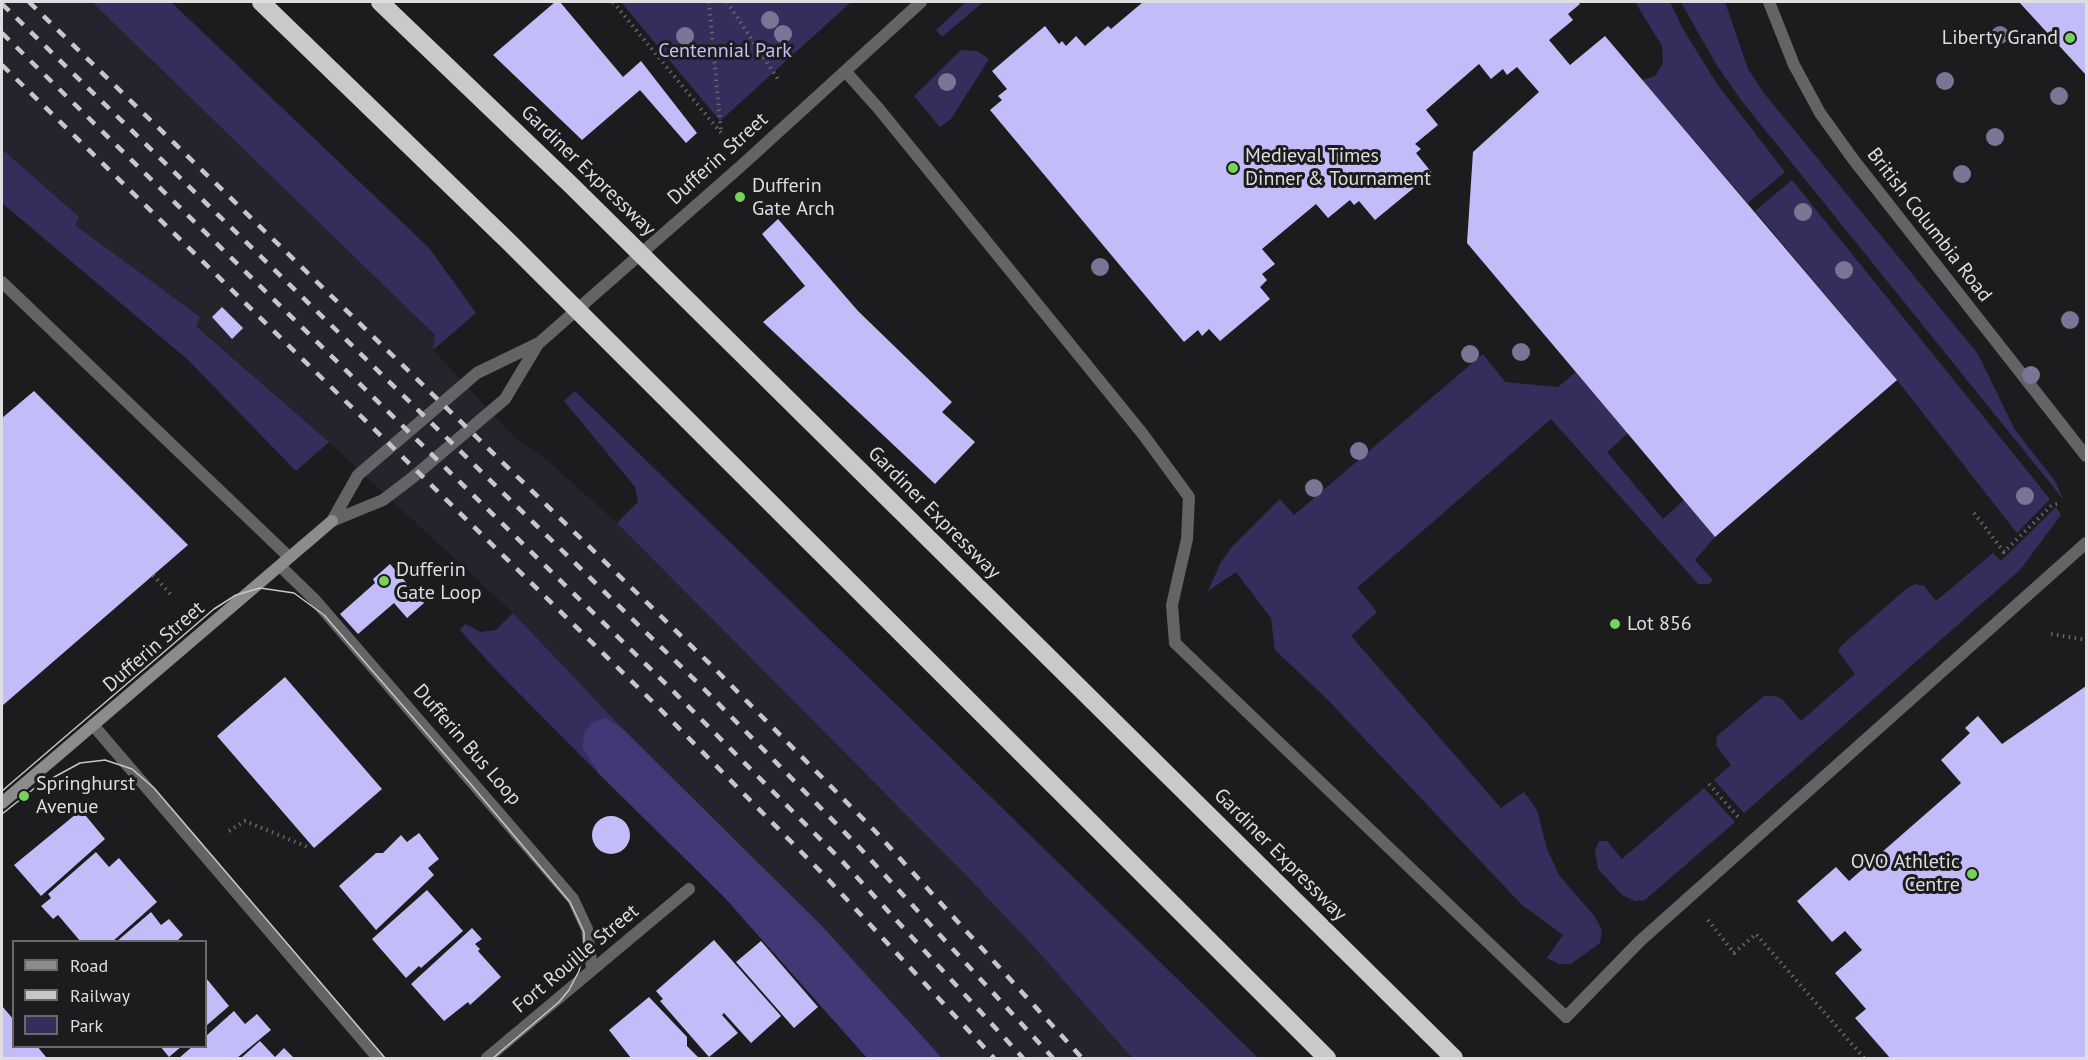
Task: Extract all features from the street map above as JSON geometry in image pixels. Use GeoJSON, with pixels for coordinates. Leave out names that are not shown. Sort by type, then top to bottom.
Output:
{"type":"FeatureCollection","features":[{"type":"Feature","properties":{"kind":"highway"},"geometry":{"type":"LineString","coordinates":[[261,2],[510,243],[1327,1059]]}},
{"type":"Feature","properties":{"kind":"highway","name":"Gardiner Expressway"},"geometry":{"type":"LineString","coordinates":[[380,2],[579,193],[1454,1059]]}},
{"type":"Feature","properties":{"kind":"main road","name":"Dufferin Street"},"geometry":{"type":"LineString","coordinates":[[2,803],[332,521]]}},
{"type":"Feature","properties":{"kind":"street","name":"Dufferin Street"},"geometry":{"type":"LineString","coordinates":[[332,521],[358,475],[477,373],[539,344],[846,72],[921,2]]}},
{"type":"Feature","properties":{"kind":"street","name":"British Columbia Road"},"geometry":{"type":"LineString","coordinates":[[1769,2],[1794,65],[1820,113],[1852,159],[2086,456]]}},
{"type":"Feature","properties":{"kind":"street"},"geometry":{"type":"LineString","coordinates":[[846,72],[1142,433],[1189,498],[1187,539],[1172,605],[1175,643],[1566,1017],[1640,942],[2086,543]]}},
{"type":"Feature","properties":{"kind":"street","name":"Dufferin Bus Loop"},"geometry":{"type":"LineString","coordinates":[[2,282],[284,561],[573,899],[587,929],[592,969]]}},
{"type":"Feature","properties":{"kind":"street","name":"Dufferin Street"},"geometry":{"type":"LineString","coordinates":[[332,521],[383,500],[505,399],[539,344]]}},
{"type":"Feature","properties":{"kind":"street"},"geometry":{"type":"LineString","coordinates":[[93,725],[378,1059]]}},
{"type":"Feature","properties":{"kind":"street","name":"Fort Rouille Street"},"geometry":{"type":"LineString","coordinates":[[487,1059],[689,889]]}},
{"type":"Feature","properties":{"kind":"path"},"geometry":{"type":"LineString","coordinates":[[613,2],[721,133],[709,2]]}},
{"type":"Feature","properties":{"kind":"path"},"geometry":{"type":"LineString","coordinates":[[727,2],[778,80]]}},
{"type":"Feature","properties":{"kind":"path"},"geometry":{"type":"LineString","coordinates":[[1974,513],[2004,552],[2052,505],[2061,503]]}},
{"type":"Feature","properties":{"kind":"path"},"geometry":{"type":"LineString","coordinates":[[153,575],[172,596]]}},
{"type":"Feature","properties":{"kind":"path"},"geometry":{"type":"LineString","coordinates":[[2051,634],[2086,640]]}},
{"type":"Feature","properties":{"kind":"path"},"geometry":{"type":"LineString","coordinates":[[1709,784],[1756,837]]}},
{"type":"Feature","properties":{"kind":"path"},"geometry":{"type":"LineString","coordinates":[[229,831],[245,821],[310,848]]}},
{"type":"Feature","properties":{"kind":"path"},"geometry":{"type":"LineString","coordinates":[[1708,920],[1734,953],[1756,934],[1864,1059]]}},
{"type":"Feature","properties":{"kind":"shaded area"},"geometry":{"type":"Polygon","coordinates":[[[2,2],[92,2],[435,335],[433,350],[518,441],[541,455],[617,523],[963,872],[1036,949],[1132,1058],[942,1058],[822,926],[623,729],[513,613],[329,442],[196,325],[200,317],[75,225],[79,217],[2,149],[2,2]]]}},
{"type":"Feature","properties":{"kind":"shaded area"},"geometry":{"type":"Polygon","coordinates":[[[606,718],[623,729],[822,926],[942,1058],[867,1058],[724,897],[599,774],[582,748],[585,732],[593,722],[606,718]]]}},
{"type":"Feature","properties":{"kind":"green space"},"geometry":{"type":"Polygon","coordinates":[[[92,2],[171,2],[429,248],[476,313],[433,350],[435,335],[92,2]]]}},
{"type":"Feature","properties":{"kind":"green space","name":"Centennial Park"},"geometry":{"type":"Polygon","coordinates":[[[621,2],[851,2],[720,121],[621,2]]]}},
{"type":"Feature","properties":{"kind":"green space"},"geometry":{"type":"Polygon","coordinates":[[[966,2],[983,2],[942,37],[936,30],[966,2]]]}},
{"type":"Feature","properties":{"kind":"green space"},"geometry":{"type":"Polygon","coordinates":[[[1635,2],[1670,2],[1683,29],[1717,84],[1785,172],[1748,203],[1642,80],[1655,76],[1663,64],[1662,46],[1635,2]]]}},
{"type":"Feature","properties":{"kind":"green space"},"geometry":{"type":"Polygon","coordinates":[[[1681,2],[1725,2],[1748,69],[1763,92],[1978,354],[2015,430],[2055,481],[2063,499],[1741,100],[1716,64],[1681,2]]]}},
{"type":"Feature","properties":{"kind":"green space"},"geometry":{"type":"Polygon","coordinates":[[[961,50],[977,51],[989,59],[951,119],[940,127],[914,96],[961,50]]]}},
{"type":"Feature","properties":{"kind":"green space"},"geometry":{"type":"Polygon","coordinates":[[[2,149],[79,217],[75,225],[200,317],[196,326],[329,442],[296,471],[187,359],[2,203],[2,149]]]}},
{"type":"Feature","properties":{"kind":"green space"},"geometry":{"type":"Polygon","coordinates":[[[1792,180],[2050,499],[2017,533],[1897,380],[1755,211],[1792,180]]]}},
{"type":"Feature","properties":{"kind":"green space"},"geometry":{"type":"Polygon","coordinates":[[[1483,354],[1505,382],[1558,387],[1576,372],[1628,433],[1607,452],[1663,519],[1684,500],[1715,537],[1695,560],[1713,580],[1709,584],[1698,584],[1551,419],[1357,588],[1377,612],[1351,636],[1501,808],[1524,792],[1537,810],[1547,849],[1559,875],[1595,917],[1602,930],[1600,943],[1571,964],[1559,964],[1547,958],[1563,935],[1522,905],[1327,699],[1275,650],[1271,618],[1236,572],[1208,591],[1221,562],[1231,548],[1280,499],[1294,515],[1483,354]]]}},
{"type":"Feature","properties":{"kind":"green space"},"geometry":{"type":"Polygon","coordinates":[[[575,391],[1258,1058],[1132,1058],[1036,949],[963,872],[617,523],[638,502],[635,487],[564,401],[575,391]]]}},
{"type":"Feature","properties":{"kind":"green space"},"geometry":{"type":"Polygon","coordinates":[[[2056,507],[2061,515],[2020,570],[1744,813],[1714,780],[1731,765],[1716,745],[1717,736],[1764,696],[1776,696],[1782,699],[1801,721],[1855,674],[1838,651],[1841,646],[1906,589],[1915,584],[1924,586],[1936,601],[1993,553],[2001,561],[2056,507]]]}},
{"type":"Feature","properties":{"kind":"green space"},"geometry":{"type":"Polygon","coordinates":[[[513,613],[623,729],[606,718],[582,748],[599,774],[496,670],[460,630],[465,624],[481,632],[496,630],[513,613]]]}},
{"type":"Feature","properties":{"kind":"green space"},"geometry":{"type":"Polygon","coordinates":[[[1704,788],[1735,822],[1645,900],[1635,901],[1622,895],[1598,869],[1595,850],[1599,841],[1607,841],[1622,859],[1704,788]]]}},
{"type":"Feature","properties":{"kind":"building"},"geometry":{"type":"Polygon","coordinates":[[[555,2],[560,2],[623,77],[641,61],[697,133],[686,143],[640,90],[582,140],[493,55],[555,2]]]}},
{"type":"Feature","properties":{"kind":"building"},"geometry":{"type":"Polygon","coordinates":[[[1143,2],[1578,2],[1580,4],[1568,14],[1573,20],[1549,40],[1570,65],[1605,36],[1897,380],[1715,537],[1467,243],[1473,152],[1539,92],[1517,67],[1507,75],[1503,69],[1491,79],[1479,64],[1426,110],[1438,125],[1415,144],[1421,149],[1416,153],[1432,173],[1375,220],[1359,201],[1354,205],[1350,200],[1328,218],[1316,204],[1262,249],[1275,264],[1262,274],[1267,280],[1260,287],[1270,299],[1220,341],[1209,329],[1202,336],[1198,330],[1184,342],[990,110],[1002,100],[998,96],[1007,89],[992,71],[1045,26],[1059,44],[1062,41],[1066,46],[1076,36],[1085,46],[1108,26],[1111,29],[1143,2]]]}},
{"type":"Feature","properties":{"kind":"building","name":"Liberty Grand"},"geometry":{"type":"Polygon","coordinates":[[[2019,2],[2086,2],[2086,75],[2019,2]]]}},
{"type":"Feature","properties":{"kind":"building"},"geometry":{"type":"Polygon","coordinates":[[[778,219],[858,311],[952,402],[942,412],[975,442],[935,484],[763,322],[805,286],[762,234],[778,219]]]}},
{"type":"Feature","properties":{"kind":"building"},"geometry":{"type":"Polygon","coordinates":[[[222,307],[243,328],[232,339],[212,317],[222,307]]]}},
{"type":"Feature","properties":{"kind":"building"},"geometry":{"type":"Polygon","coordinates":[[[34,391],[188,545],[2,706],[2,418],[34,391]]]}},
{"type":"Feature","properties":{"kind":"building"},"geometry":{"type":"Polygon","coordinates":[[[390,564],[424,603],[407,618],[394,603],[358,634],[340,614],[375,583],[373,579],[390,564]]]}},
{"type":"Feature","properties":{"kind":"building"},"geometry":{"type":"Polygon","coordinates":[[[285,677],[382,789],[314,848],[217,736],[285,677]]]}},
{"type":"Feature","properties":{"kind":"building","name":"OVO Athletic Centre"},"geometry":{"type":"Polygon","coordinates":[[[2086,686],[2086,1058],[1890,1058],[1855,1018],[1866,1009],[1835,973],[1862,950],[1845,931],[1832,942],[1797,901],[1836,867],[1849,881],[1961,783],[1941,760],[1970,733],[1965,728],[1978,716],[2002,744],[2086,686]]]}},
{"type":"Feature","properties":{"kind":"building"},"geometry":{"type":"Polygon","coordinates":[[[81,810],[105,839],[41,896],[14,865],[81,810]]]}},
{"type":"Feature","properties":{"kind":"building"},"geometry":{"type":"Polygon","coordinates":[[[611,816],[624,822],[630,835],[624,848],[611,854],[598,848],[592,835],[598,822],[611,816]]]}},
{"type":"Feature","properties":{"kind":"building"},"geometry":{"type":"Polygon","coordinates":[[[419,833],[439,859],[428,868],[434,875],[376,930],[339,886],[376,853],[383,853],[401,835],[407,842],[419,833]]]}},
{"type":"Feature","properties":{"kind":"building"},"geometry":{"type":"Polygon","coordinates":[[[96,852],[109,867],[119,858],[157,902],[114,940],[79,940],[58,915],[53,919],[41,906],[51,898],[48,894],[96,852]]]}},
{"type":"Feature","properties":{"kind":"building"},"geometry":{"type":"Polygon","coordinates":[[[427,890],[463,931],[421,968],[419,966],[406,978],[372,939],[427,890]]]}},
{"type":"Feature","properties":{"kind":"building"},"geometry":{"type":"Polygon","coordinates":[[[151,912],[161,925],[169,919],[183,935],[178,940],[118,940],[151,912]]]}},
{"type":"Feature","properties":{"kind":"building"},"geometry":{"type":"Polygon","coordinates":[[[472,928],[482,939],[475,944],[480,949],[478,951],[501,977],[470,1005],[468,1002],[444,1021],[411,984],[472,928]]]}},
{"type":"Feature","properties":{"kind":"building"},"geometry":{"type":"Polygon","coordinates":[[[714,940],[781,1016],[751,1043],[724,1013],[722,1015],[738,1033],[709,1057],[660,1001],[663,999],[656,991],[714,940]]]}},
{"type":"Feature","properties":{"kind":"building"},"geometry":{"type":"Polygon","coordinates":[[[761,941],[818,1007],[794,1028],[736,962],[761,941]]]}},
{"type":"Feature","properties":{"kind":"building"},"geometry":{"type":"Polygon","coordinates":[[[207,979],[229,1006],[207,1025],[207,979]]]}},
{"type":"Feature","properties":{"kind":"building"},"geometry":{"type":"Polygon","coordinates":[[[649,997],[687,1037],[687,1046],[699,1058],[631,1058],[609,1030],[649,997]]]}},
{"type":"Feature","properties":{"kind":"building"},"geometry":{"type":"Polygon","coordinates":[[[2,1006],[12,1018],[12,1048],[39,1048],[46,1057],[2,1058],[2,1006]]]}},
{"type":"Feature","properties":{"kind":"building"},"geometry":{"type":"Polygon","coordinates":[[[234,1011],[245,1024],[257,1014],[271,1030],[237,1058],[179,1058],[191,1048],[207,1048],[207,1035],[234,1011]]]}},
{"type":"Feature","properties":{"kind":"building"},"geometry":{"type":"Polygon","coordinates":[[[260,1041],[275,1057],[284,1048],[294,1058],[241,1058],[260,1041]]]}},
{"type":"Feature","properties":{"kind":"building"},"geometry":{"type":"Polygon","coordinates":[[[162,1048],[180,1048],[169,1057],[162,1048]]]}},
{"type":"Feature","properties":{"kind":"tram line"},"geometry":{"type":"LineString","coordinates":[[2,791],[214,609],[236,595],[260,588],[294,593],[324,615],[468,781],[570,902],[584,932],[584,953],[579,971],[569,990],[559,1002],[493,1058]]}},
{"type":"Feature","properties":{"kind":"tram line"},"geometry":{"type":"LineString","coordinates":[[2,814],[36,787],[80,763],[105,760],[132,769],[154,788],[385,1058]]}},
{"type":"Feature","properties":{"kind":"railway"},"geometry":{"type":"LineString","coordinates":[[29,2],[712,666],[874,830],[1082,1058]]}},
{"type":"Feature","properties":{"kind":"railway"},"geometry":{"type":"LineString","coordinates":[[2,4],[704,689],[858,846],[1053,1058]]}},
{"type":"Feature","properties":{"kind":"railway"},"geometry":{"type":"LineString","coordinates":[[2,33],[672,690],[842,861],[1023,1058]]}},
{"type":"Feature","properties":{"kind":"railway"},"geometry":{"type":"LineString","coordinates":[[2,65],[659,708],[824,875],[994,1058]]}},
{"type":"Feature","properties":{"kind":"place","name":"Liberty Grand"},"geometry":{"type":"Point","coordinates":[2070,38]}},
{"type":"Feature","properties":{"kind":"place","name":"Medieval Times Dinner & Tournament"},"geometry":{"type":"Point","coordinates":[1233,168]}},
{"type":"Feature","properties":{"kind":"place","name":"Dufferin Gate Arch"},"geometry":{"type":"Point","coordinates":[740,197]}},
{"type":"Feature","properties":{"kind":"place","name":"Dufferin Gate Loop"},"geometry":{"type":"Point","coordinates":[384,581]}},
{"type":"Feature","properties":{"kind":"place","name":"Lot 856"},"geometry":{"type":"Point","coordinates":[1615,624]}},
{"type":"Feature","properties":{"kind":"place","name":"Springhurst Avenue"},"geometry":{"type":"Point","coordinates":[24,796]}},
{"type":"Feature","properties":{"kind":"place","name":"OVO Athletic Centre"},"geometry":{"type":"Point","coordinates":[1972,874]}}]}
